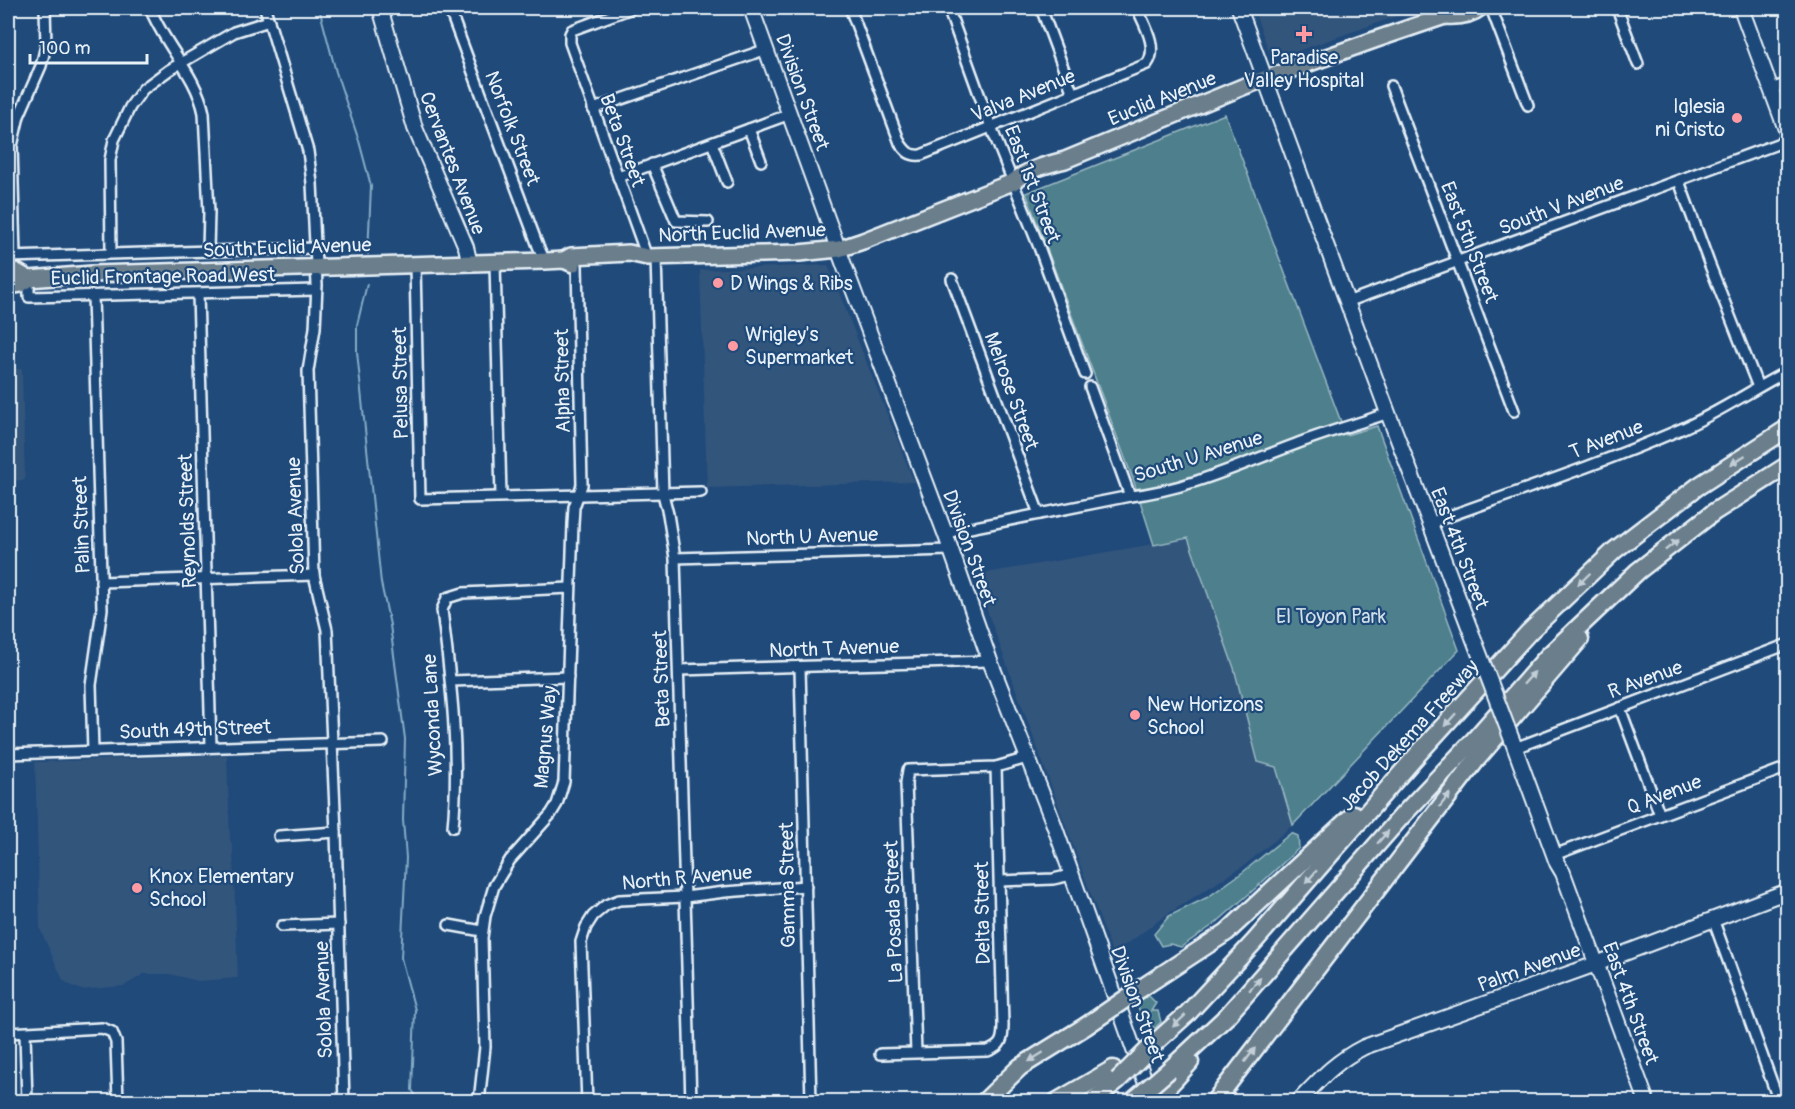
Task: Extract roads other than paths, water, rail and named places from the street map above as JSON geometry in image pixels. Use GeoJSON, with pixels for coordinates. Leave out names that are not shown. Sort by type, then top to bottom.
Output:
{"type":"FeatureCollection","features":[{"type":"Feature","properties":{"kind":"highway","name":"Jacob Dekema Freeway"},"geometry":{"type":"LineString","coordinates":[[1115,1075],[1188,1013],[1254,942],[1418,754],[1529,632],[1615,550],[1697,487],[1788,428]]}},
{"type":"Feature","properties":{"kind":"highway"},"geometry":{"type":"LineString","coordinates":[[1153,1101],[1172,1074],[1226,1017],[1401,817],[1474,740],[1548,656],[1632,577],[1714,512],[1788,465]]}},
{"type":"Feature","properties":{"kind":"highway"},"geometry":{"type":"LineString","coordinates":[[1214,1101],[1477,759],[1605,612],[1632,577]]}},
{"type":"Feature","properties":{"kind":"highway"},"geometry":{"type":"LineString","coordinates":[[984,1101],[1020,1067],[1227,932],[1418,754]]}},
{"type":"Feature","properties":{"kind":"highway"},"geometry":{"type":"LineString","coordinates":[[1132,1101],[1172,1074]]}},
{"type":"Feature","properties":{"kind":"highway"},"geometry":{"type":"LineString","coordinates":[[1056,1101],[1115,1075]]}},
{"type":"Feature","properties":{"kind":"highway"},"geometry":{"type":"LineString","coordinates":[[1091,1101],[1115,1075]]}},
{"type":"Feature","properties":{"kind":"main road","name":"Euclid Avenue"},"geometry":{"type":"LineString","coordinates":[[838,249],[864,241],[1013,182],[1024,184],[1045,176],[1065,160],[1245,86],[1450,12],[1459,17],[1480,8]]}},
{"type":"Feature","properties":{"kind":"main road","name":"North Euclid Avenue"},"geometry":{"type":"LineString","coordinates":[[545,261],[571,263],[571,256],[584,255],[629,254],[651,257],[778,254],[838,249]]}},
{"type":"Feature","properties":{"kind":"main road","name":"South Euclid Avenue"},"geometry":{"type":"LineString","coordinates":[[8,286],[21,284],[29,279],[92,274],[545,261]]}},
{"type":"Feature","properties":{"kind":"main road","name":"South Euclid Avenue"},"geometry":{"type":"LineString","coordinates":[[8,271],[15,271],[29,279]]}},
{"type":"Feature","properties":{"kind":"street"},"geometry":{"type":"LineString","coordinates":[[45,8],[46,45],[41,66],[19,116],[12,146],[11,256],[316,248]]}},
{"type":"Feature","properties":{"kind":"street"},"geometry":{"type":"LineString","coordinates":[[150,8],[194,83],[201,100],[204,113],[209,212],[208,250]]}},
{"type":"Feature","properties":{"kind":"street","name":"Solola Avenue"},"geometry":{"type":"LineString","coordinates":[[265,8],[308,151],[312,183],[317,267],[315,328],[308,371],[314,575],[327,630],[344,1101]]}},
{"type":"Feature","properties":{"kind":"street","name":"Cervantes Avenue"},"geometry":{"type":"LineString","coordinates":[[380,8],[415,128],[466,247],[470,264]]}},
{"type":"Feature","properties":{"kind":"street","name":"Norfolk Street"},"geometry":{"type":"LineString","coordinates":[[449,8],[545,261]]}},
{"type":"Feature","properties":{"kind":"street","name":"Beta Street"},"geometry":{"type":"LineString","coordinates":[[632,8],[572,30],[570,43],[618,177],[651,257],[663,494],[675,558],[691,1101]]}},
{"type":"Feature","properties":{"kind":"street","name":"Division Street"},"geometry":{"type":"LineString","coordinates":[[751,8],[990,661],[1053,822],[1153,1101]]}},
{"type":"Feature","properties":{"kind":"street","name":"Valva Avenue"},"geometry":{"type":"LineString","coordinates":[[850,8],[900,143],[907,153],[921,155],[1147,64],[1153,52],[1137,8]]}},
{"type":"Feature","properties":{"kind":"street","name":"East 1st Street"},"geometry":{"type":"LineString","coordinates":[[948,8],[1085,374]]}},
{"type":"Feature","properties":{"kind":"street"},"geometry":{"type":"LineString","coordinates":[[1041,8],[1073,94]]}},
{"type":"Feature","properties":{"kind":"street","name":"East 4th Street"},"geometry":{"type":"LineString","coordinates":[[1239,8],[1388,413],[1647,1101]]}},
{"type":"Feature","properties":{"kind":"street"},"geometry":{"type":"LineString","coordinates":[[1491,8],[1528,105]]}},
{"type":"Feature","properties":{"kind":"street"},"geometry":{"type":"LineString","coordinates":[[1617,8],[1638,64]]}},
{"type":"Feature","properties":{"kind":"street"},"geometry":{"type":"LineString","coordinates":[[1741,8],[1788,138]]}},
{"type":"Feature","properties":{"kind":"street"},"geometry":{"type":"LineString","coordinates":[[111,253],[110,167],[114,140],[124,117],[143,89],[181,63],[234,32],[269,21]]}},
{"type":"Feature","properties":{"kind":"street"},"geometry":{"type":"LineString","coordinates":[[593,109],[766,49]]}},
{"type":"Feature","properties":{"kind":"street"},"geometry":{"type":"LineString","coordinates":[[1771,89],[1788,83]]}},
{"type":"Feature","properties":{"kind":"street","name":"East 5th Street"},"geometry":{"type":"LineString","coordinates":[[1391,86],[1514,411]]}},
{"type":"Feature","properties":{"kind":"street"},"geometry":{"type":"LineString","coordinates":[[618,177],[790,114]]}},
{"type":"Feature","properties":{"kind":"street"},"geometry":{"type":"LineString","coordinates":[[749,129],[761,161]]}},
{"type":"Feature","properties":{"kind":"street","name":"South V Avenue"},"geometry":{"type":"LineString","coordinates":[[1347,302],[1679,181],[1788,138]]}},
{"type":"Feature","properties":{"kind":"street"},"geometry":{"type":"LineString","coordinates":[[712,143],[727,182]]}},
{"type":"Feature","properties":{"kind":"street"},"geometry":{"type":"LineString","coordinates":[[652,164],[676,221],[708,222]]}},
{"type":"Feature","properties":{"kind":"street"},"geometry":{"type":"LineString","coordinates":[[1679,181],[1758,387]]}},
{"type":"Feature","properties":{"kind":"street"},"geometry":{"type":"LineString","coordinates":[[495,263],[501,496],[701,492]]}},
{"type":"Feature","properties":{"kind":"street","name":"Alpha Street"},"geometry":{"type":"LineString","coordinates":[[571,263],[582,485],[578,496]]}},
{"type":"Feature","properties":{"kind":"street","name":"Pelusa Street"},"geometry":{"type":"LineString","coordinates":[[415,265],[420,499],[501,496]]}},
{"type":"Feature","properties":{"kind":"street","name":"Euclid Frontage Road West"},"geometry":{"type":"LineString","coordinates":[[29,279],[29,297],[315,290]]}},
{"type":"Feature","properties":{"kind":"street","name":"Melrose Street"},"geometry":{"type":"LineString","coordinates":[[952,279],[1039,514]]}},
{"type":"Feature","properties":{"kind":"street","name":"Reynolds Street"},"geometry":{"type":"LineString","coordinates":[[198,294],[211,746]]}},
{"type":"Feature","properties":{"kind":"street","name":"Palin Street"},"geometry":{"type":"LineString","coordinates":[[93,296],[102,609],[91,685],[93,751]]}},
{"type":"Feature","properties":{"kind":"street","name":"T Avenue"},"geometry":{"type":"LineString","coordinates":[[1430,524],[1544,483],[1679,430],[1711,415],[1788,371]]}},
{"type":"Feature","properties":{"kind":"street"},"geometry":{"type":"LineString","coordinates":[[1090,387],[1130,496]]}},
{"type":"Feature","properties":{"kind":"street","name":"South U Avenue"},"geometry":{"type":"LineString","coordinates":[[945,533],[1130,496],[1153,494],[1388,413]]}},
{"type":"Feature","properties":{"kind":"street","name":"Magnus Way"},"geometry":{"type":"LineString","coordinates":[[479,1101],[485,1047],[482,931],[485,916],[494,886],[510,860],[551,814],[564,782],[570,588],[574,507],[578,496]]}},
{"type":"Feature","properties":{"kind":"street","name":"North U Avenue"},"geometry":{"type":"LineString","coordinates":[[675,558],[950,550]]}},
{"type":"Feature","properties":{"kind":"street"},"geometry":{"type":"LineString","coordinates":[[101,582],[314,575]]}},
{"type":"Feature","properties":{"kind":"street","name":"Wyconda Lane"},"geometry":{"type":"LineString","coordinates":[[453,827],[454,746],[451,681],[442,610],[447,598],[463,593],[570,588]]}},
{"type":"Feature","properties":{"kind":"street","name":"R Avenue"},"geometry":{"type":"LineString","coordinates":[[1513,744],[1620,708],[1788,644]]}},
{"type":"Feature","properties":{"kind":"street","name":"North T Avenue"},"geometry":{"type":"LineString","coordinates":[[679,670],[990,661]]}},
{"type":"Feature","properties":{"kind":"street","name":"Gamma Street"},"geometry":{"type":"LineString","coordinates":[[800,668],[811,1101]]}},
{"type":"Feature","properties":{"kind":"street"},"geometry":{"type":"LineString","coordinates":[[451,681],[568,677]]}},
{"type":"Feature","properties":{"kind":"street"},"geometry":{"type":"LineString","coordinates":[[1620,708],[1660,815]]}},
{"type":"Feature","properties":{"kind":"street","name":"South 49th Street"},"geometry":{"type":"LineString","coordinates":[[8,754],[383,742]]}},
{"type":"Feature","properties":{"kind":"street"},"geometry":{"type":"LineString","coordinates":[[996,767],[1027,758]]}},
{"type":"Feature","properties":{"kind":"street","name":"La Posada Street"},"geometry":{"type":"LineString","coordinates":[[916,1052],[906,783],[908,770],[996,767]]}},
{"type":"Feature","properties":{"kind":"street","name":"Delta Street"},"geometry":{"type":"LineString","coordinates":[[916,1052],[988,1051],[997,1048],[1001,1041],[1003,1033],[996,767]]}},
{"type":"Feature","properties":{"kind":"street","name":"Q Avenue"},"geometry":{"type":"LineString","coordinates":[[1554,855],[1788,767]]}},
{"type":"Feature","properties":{"kind":"street"},"geometry":{"type":"LineString","coordinates":[[279,836],[336,832]]}},
{"type":"Feature","properties":{"kind":"street"},"geometry":{"type":"LineString","coordinates":[[1000,881],[1053,879],[1071,875]]}},
{"type":"Feature","properties":{"kind":"street","name":"North R Avenue"},"geometry":{"type":"LineString","coordinates":[[587,1101],[581,942],[585,927],[597,912],[606,905],[626,899],[685,897],[806,886]]}},
{"type":"Feature","properties":{"kind":"street","name":"Palm Avenue"},"geometry":{"type":"LineString","coordinates":[[1298,1101],[1346,1056],[1364,1047],[1596,964],[1788,891]]}},
{"type":"Feature","properties":{"kind":"street"},"geometry":{"type":"LineString","coordinates":[[1713,919],[1779,1101]]}},
{"type":"Feature","properties":{"kind":"street"},"geometry":{"type":"LineString","coordinates":[[282,926],[339,924]]}},
{"type":"Feature","properties":{"kind":"street"},"geometry":{"type":"LineString","coordinates":[[449,926],[482,931]]}},
{"type":"Feature","properties":{"kind":"street"},"geometry":{"type":"LineString","coordinates":[[8,1034],[102,1028],[112,1032],[116,1042],[118,1101]]}},
{"type":"Feature","properties":{"kind":"street"},"geometry":{"type":"LineString","coordinates":[[25,1033],[27,1101]]}},
{"type":"Feature","properties":{"kind":"street"},"geometry":{"type":"LineString","coordinates":[[880,1053],[916,1052]]}},
{"type":"Feature","properties":{"kind":"waterway"},"geometry":{"type":"LineString","coordinates":[[319,8],[371,186],[368,254]]}},
{"type":"Feature","properties":{"kind":"waterway"},"geometry":{"type":"LineString","coordinates":[[367,284],[357,325],[357,352],[381,583],[390,625],[405,739],[403,820],[406,858],[401,958],[415,1010],[412,1090],[420,1102]]}},
{"type":"Feature","properties":{"kind":"place","name":"Paradise Valley Hospital"},"geometry":{"type":"Point","coordinates":[1304,34]}},
{"type":"Feature","properties":{"kind":"place","name":"Iglesia ni Cristo"},"geometry":{"type":"Point","coordinates":[1737,118]}},
{"type":"Feature","properties":{"kind":"place","name":"D Wings & Ribs"},"geometry":{"type":"Point","coordinates":[718,283]}},
{"type":"Feature","properties":{"kind":"place","name":"Wrigley's Supermarket"},"geometry":{"type":"Point","coordinates":[733,346]}},
{"type":"Feature","properties":{"kind":"place","name":"New Horizons School"},"geometry":{"type":"Point","coordinates":[1135,715]}},
{"type":"Feature","properties":{"kind":"place","name":"Knox Elementary School"},"geometry":{"type":"Point","coordinates":[137,888]}},
{"type":"Feature","properties":{"kind":"park label","name":"El Toyon Park"},"geometry":{"type":"Point","coordinates":[1331,616]}}]}
